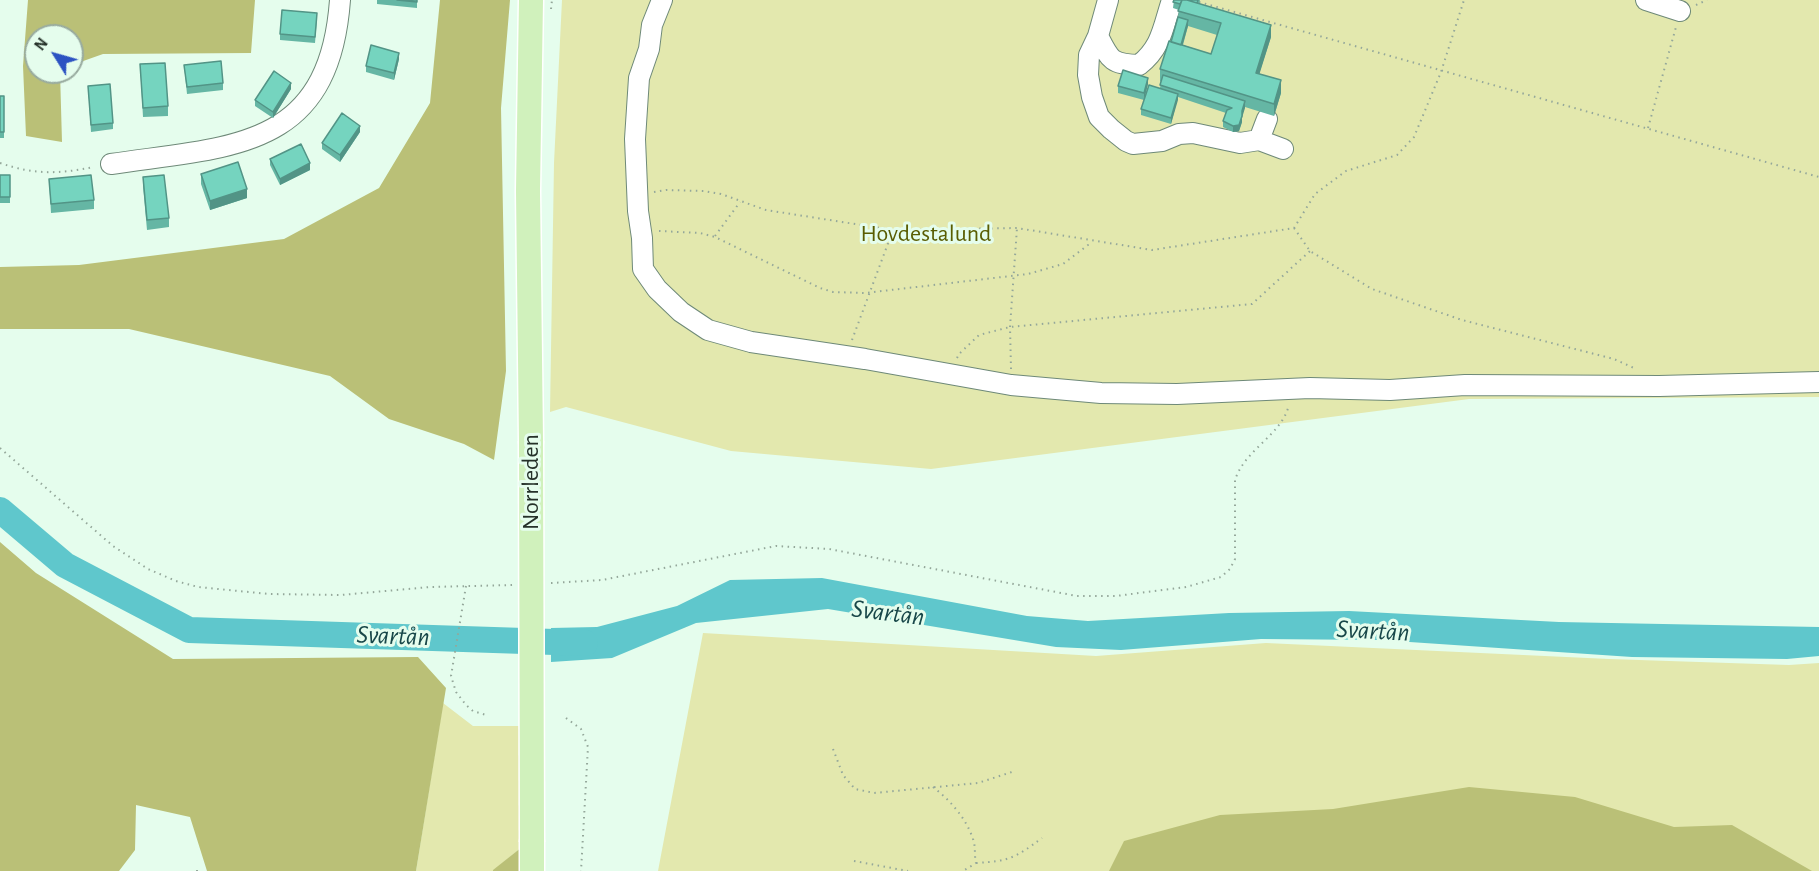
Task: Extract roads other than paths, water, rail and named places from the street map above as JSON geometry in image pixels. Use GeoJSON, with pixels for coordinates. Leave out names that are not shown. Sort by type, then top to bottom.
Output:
{"type":"FeatureCollection","features":[{"type":"Feature","properties":{"kind":"main road","name":"Norrleden"},"geometry":{"type":"LineString","coordinates":[[531,0],[529,92],[532,871]]}},
{"type":"Feature","properties":{"kind":"main road","name":"Norrleden"},"geometry":{"type":"LineString","coordinates":[[529,92],[538,0]]}},
{"type":"Feature","properties":{"kind":"street"},"geometry":{"type":"LineString","coordinates":[[111,165],[232,145],[271,131],[294,115],[305,103],[329,63],[335,40],[340,0]]}},
{"type":"Feature","properties":{"kind":"street"},"geometry":{"type":"LineString","coordinates":[[662,0],[652,25],[649,49],[639,78],[635,139],[643,269],[652,282],[681,312],[708,330],[751,342],[846,356],[953,376],[1011,385],[1101,393],[1177,394],[1293,388],[1390,390],[1465,385],[1658,386],[1819,382]]}},
{"type":"Feature","properties":{"kind":"street"},"geometry":{"type":"LineString","coordinates":[[1108,0],[1098,36],[1089,55],[1088,75],[1099,117],[1110,129],[1133,144],[1162,141],[1179,134],[1193,133],[1240,143],[1259,140],[1283,149]]}},
{"type":"Feature","properties":{"kind":"street"},"geometry":{"type":"LineString","coordinates":[[1098,36],[1106,53],[1119,64],[1139,65],[1151,56],[1158,45],[1172,0]]}},
{"type":"Feature","properties":{"kind":"street"},"geometry":{"type":"LineString","coordinates":[[1646,0],[1680,11]]}},
{"type":"Feature","properties":{"kind":"street"},"geometry":{"type":"LineString","coordinates":[[1259,140],[1267,119]]}},
{"type":"Feature","properties":{"kind":"water"},"geometry":{"type":"Polygon","coordinates":[[[822,578],[1027,616],[1088,621],[1229,613],[1349,611],[1559,622],[1819,627],[1819,656],[1787,659],[1632,657],[1380,640],[1261,639],[1121,650],[1056,647],[828,609],[696,623],[612,658],[551,662],[551,628],[597,627],[677,606],[730,580],[822,578]]]}},
{"type":"Feature","properties":{"kind":"waterway","name":"Svartån"},"geometry":{"type":"LineString","coordinates":[[0,510],[65,565],[189,630],[585,643]]}},
{"type":"Feature","properties":{"kind":"park label","name":"Hovdestalund"},"geometry":{"type":"Point","coordinates":[926,234]}}]}
